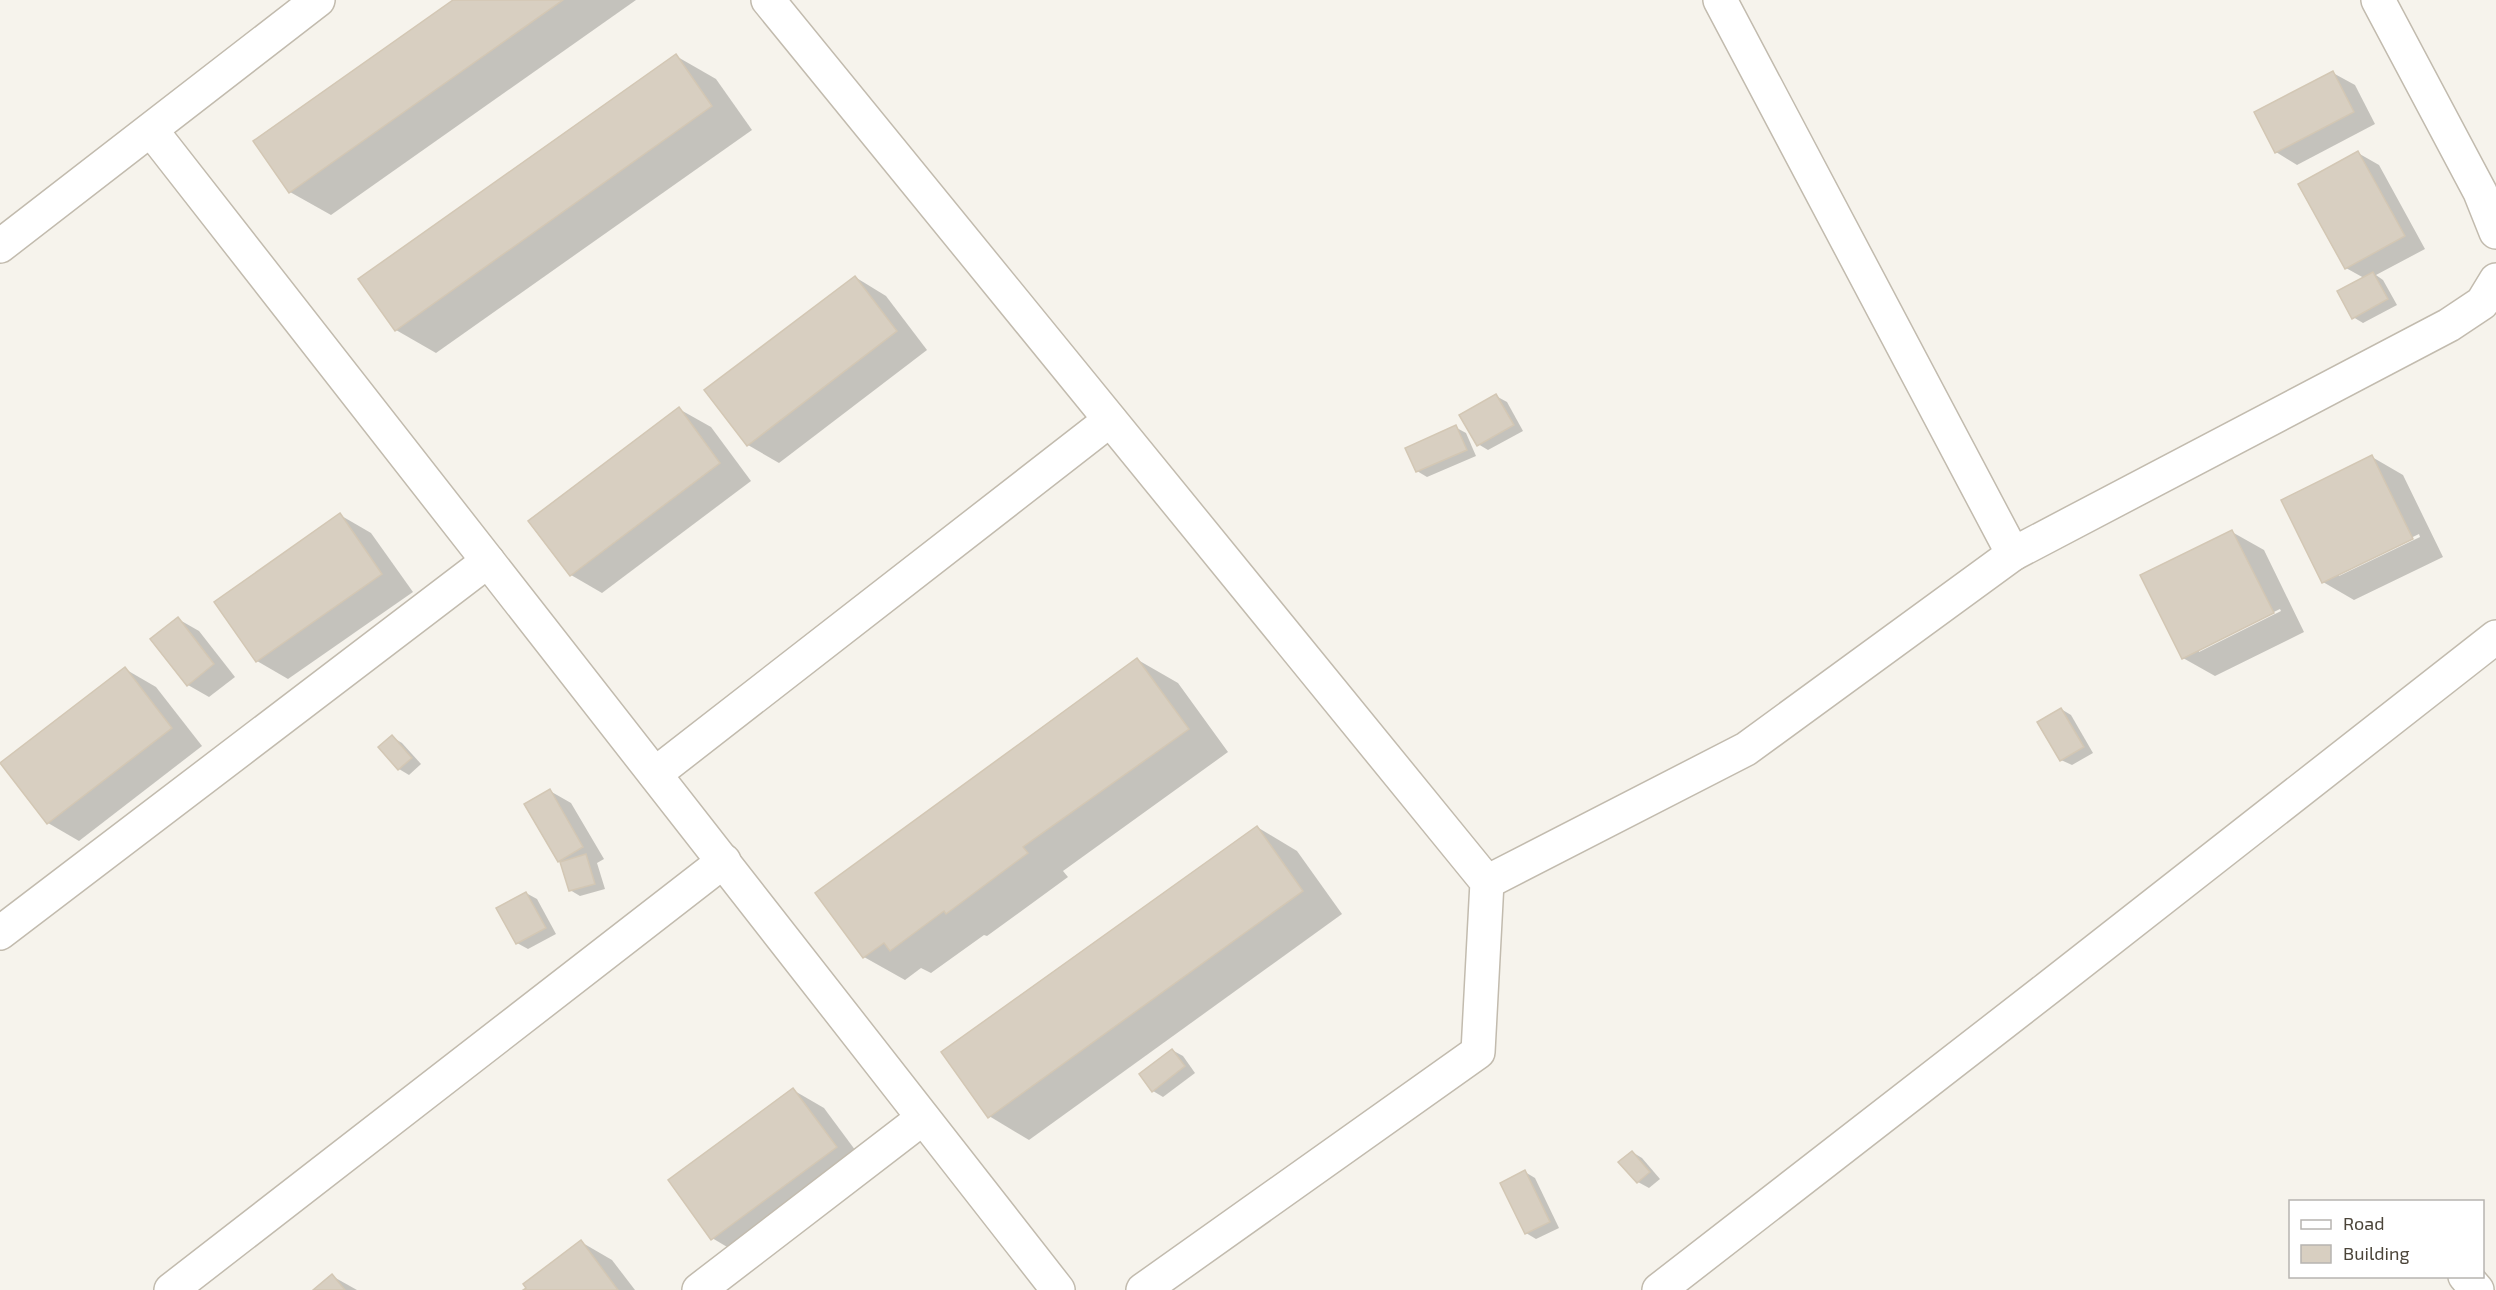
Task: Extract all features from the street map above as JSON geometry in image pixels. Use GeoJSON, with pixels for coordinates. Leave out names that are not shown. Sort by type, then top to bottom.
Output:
{"type":"FeatureCollection","features":[{"type":"Feature","properties":{"kind":"street"},"geometry":{"type":"LineString","coordinates":[[0,246],[318,0]]}},
{"type":"Feature","properties":{"kind":"street"},"geometry":{"type":"LineString","coordinates":[[768,0],[1487,882],[1478,1052],[1143,1290]]}},
{"type":"Feature","properties":{"kind":"street"},"geometry":{"type":"LineString","coordinates":[[1720,0],[2013,554]]}},
{"type":"Feature","properties":{"kind":"street"},"geometry":{"type":"LineString","coordinates":[[2378,0],[2488,183],[2496,232]]}},
{"type":"Feature","properties":{"kind":"street"},"geometry":{"type":"LineString","coordinates":[[151,130],[1058,1290]]}},
{"type":"Feature","properties":{"kind":"street"},"geometry":{"type":"LineString","coordinates":[[1487,882],[1746,749],[2013,554],[2449,325],[2482,303],[2496,280]]}},
{"type":"Feature","properties":{"kind":"street"},"geometry":{"type":"LineString","coordinates":[[655,774],[1110,420]]}},
{"type":"Feature","properties":{"kind":"street"},"geometry":{"type":"LineString","coordinates":[[0,933],[488,561]]}},
{"type":"Feature","properties":{"kind":"street"},"geometry":{"type":"LineString","coordinates":[[1659,1290],[2496,637]]}},
{"type":"Feature","properties":{"kind":"street"},"geometry":{"type":"LineString","coordinates":[[171,1290],[724,861]]}},
{"type":"Feature","properties":{"kind":"street"},"geometry":{"type":"LineString","coordinates":[[699,1290],[923,1118]]}},
{"type":"Feature","properties":{"kind":"street"},"geometry":{"type":"LineString","coordinates":[[2468,1278],[2477,1290]]}},
{"type":"Feature","properties":{"kind":"building"},"geometry":{"type":"Polygon","coordinates":[[[453,0],[563,0],[289,193],[253,141],[453,0]]]}},
{"type":"Feature","properties":{"kind":"building"},"geometry":{"type":"Polygon","coordinates":[[[676,54],[712,106],[395,331],[358,279],[676,54]]]}},
{"type":"Feature","properties":{"kind":"building"},"geometry":{"type":"Polygon","coordinates":[[[2333,71],[2354,112],[2275,153],[2254,112],[2333,71]]]}},
{"type":"Feature","properties":{"kind":"building"},"geometry":{"type":"Polygon","coordinates":[[[2358,151],[2405,236],[2345,269],[2298,184],[2358,151]]]}},
{"type":"Feature","properties":{"kind":"building"},"geometry":{"type":"Polygon","coordinates":[[[2373,272],[2388,299],[2352,319],[2337,291],[2373,272]]]}},
{"type":"Feature","properties":{"kind":"building"},"geometry":{"type":"Polygon","coordinates":[[[855,276],[897,331],[747,446],[704,390],[855,276]]]}},
{"type":"Feature","properties":{"kind":"building"},"geometry":{"type":"Polygon","coordinates":[[[1496,394],[1514,425],[1477,446],[1459,415],[1496,394]]]}},
{"type":"Feature","properties":{"kind":"building"},"geometry":{"type":"Polygon","coordinates":[[[679,407],[720,463],[570,576],[528,521],[679,407]]]}},
{"type":"Feature","properties":{"kind":"building"},"geometry":{"type":"Polygon","coordinates":[[[1456,425],[1467,450],[1416,472],[1405,448],[1456,425]]]}},
{"type":"Feature","properties":{"kind":"building"},"geometry":{"type":"Polygon","coordinates":[[[2372,455],[2413,539],[2322,583],[2281,500],[2372,455]]]}},
{"type":"Feature","properties":{"kind":"building"},"geometry":{"type":"Polygon","coordinates":[[[340,513],[382,574],[256,662],[214,602],[340,513]]]}},
{"type":"Feature","properties":{"kind":"building"},"geometry":{"type":"Polygon","coordinates":[[[2232,530],[2274,613],[2182,659],[2140,575],[2232,530]]]}},
{"type":"Feature","properties":{"kind":"building"},"geometry":{"type":"Polygon","coordinates":[[[178,617],[214,664],[187,686],[150,639],[178,617]]]}},
{"type":"Feature","properties":{"kind":"building"},"geometry":{"type":"Polygon","coordinates":[[[1137,658],[1189,729],[1023,847],[1028,853],[946,914],[944,911],[890,951],[884,943],[863,958],[815,893],[1137,658]]]}},
{"type":"Feature","properties":{"kind":"building"},"geometry":{"type":"Polygon","coordinates":[[[125,667],[172,728],[47,824],[0,763],[125,667]]]}},
{"type":"Feature","properties":{"kind":"building"},"geometry":{"type":"Polygon","coordinates":[[[2061,708],[2084,747],[2060,761],[2037,722],[2061,708]]]}},
{"type":"Feature","properties":{"kind":"building"},"geometry":{"type":"Polygon","coordinates":[[[392,735],[412,758],[398,770],[378,747],[392,735]]]}},
{"type":"Feature","properties":{"kind":"building"},"geometry":{"type":"Polygon","coordinates":[[[550,789],[583,847],[558,862],[524,804],[550,789]]]}},
{"type":"Feature","properties":{"kind":"building"},"geometry":{"type":"Polygon","coordinates":[[[1257,826],[1303,891],[988,1118],[941,1052],[1257,826]]]}},
{"type":"Feature","properties":{"kind":"building"},"geometry":{"type":"Polygon","coordinates":[[[586,854],[595,884],[569,891],[560,862],[586,854]]]}},
{"type":"Feature","properties":{"kind":"building"},"geometry":{"type":"Polygon","coordinates":[[[526,892],[546,928],[516,944],[496,908],[526,892]]]}},
{"type":"Feature","properties":{"kind":"building"},"geometry":{"type":"Polygon","coordinates":[[[1172,1049],[1185,1066],[1152,1092],[1139,1074],[1172,1049]]]}},
{"type":"Feature","properties":{"kind":"building"},"geometry":{"type":"Polygon","coordinates":[[[793,1088],[837,1147],[711,1240],[668,1180],[793,1088]]]}},
{"type":"Feature","properties":{"kind":"building"},"geometry":{"type":"Polygon","coordinates":[[[1632,1151],[1650,1172],[1637,1183],[1618,1162],[1632,1151]]]}},
{"type":"Feature","properties":{"kind":"building"},"geometry":{"type":"Polygon","coordinates":[[[1525,1170],[1550,1222],[1525,1234],[1500,1183],[1525,1170]]]}},
{"type":"Feature","properties":{"kind":"building"},"geometry":{"type":"Polygon","coordinates":[[[581,1240],[618,1290],[523,1290],[526,1288],[523,1284],[581,1240]]]}},
{"type":"Feature","properties":{"kind":"building"},"geometry":{"type":"Polygon","coordinates":[[[332,1274],[345,1290],[313,1290],[332,1274]]]}}]}
